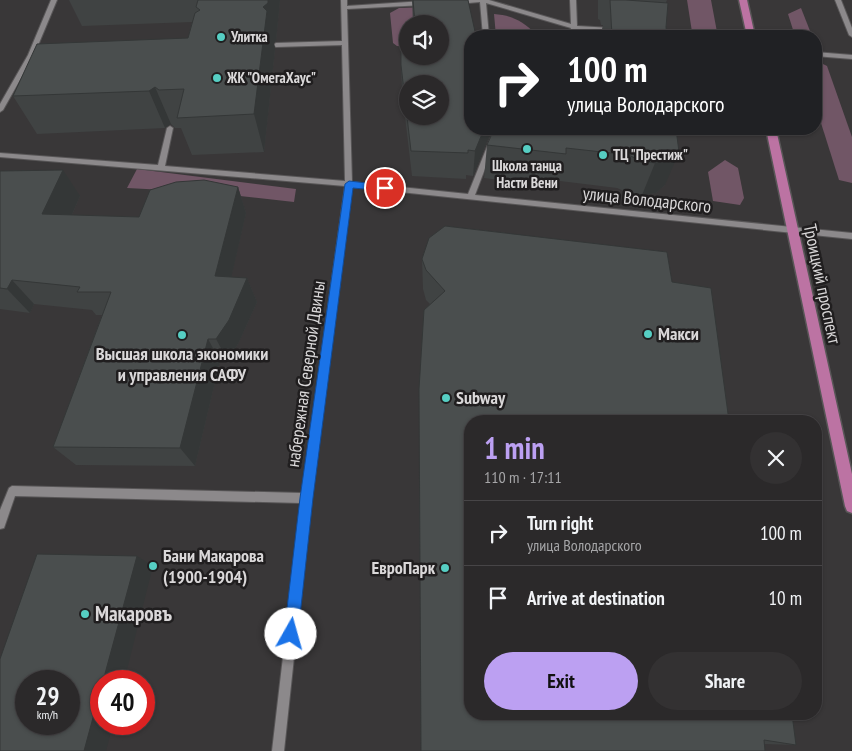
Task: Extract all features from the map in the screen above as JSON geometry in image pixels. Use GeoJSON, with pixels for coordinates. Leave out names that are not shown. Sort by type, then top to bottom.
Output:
{"type":"FeatureCollection","features":[{"type":"Feature","properties":{"kind":"main road"},"geometry":{"type":"LineString","coordinates":[[743,0],[750,30]]}},
{"type":"Feature","properties":{"kind":"main road","name":"Троицкий проспект"},"geometry":{"type":"LineString","coordinates":[[771,135],[852,506]]}},
{"type":"Feature","properties":{"kind":"street"},"geometry":{"type":"LineString","coordinates":[[0,110],[30,55],[54,0]]}},
{"type":"Feature","properties":{"kind":"street","name":"набережная Северной Двины"},"geometry":{"type":"LineString","coordinates":[[278,751],[306,498],[349,184],[344,0]]}},
{"type":"Feature","properties":{"kind":"street"},"geometry":{"type":"LineString","coordinates":[[483,0],[486,30]]}},
{"type":"Feature","properties":{"kind":"street"},"geometry":{"type":"LineString","coordinates":[[446,2],[483,0],[574,27],[621,30]]}},
{"type":"Feature","properties":{"kind":"street"},"geometry":{"type":"LineString","coordinates":[[573,0],[573,30]]}},
{"type":"Feature","properties":{"kind":"street"},"geometry":{"type":"LineString","coordinates":[[838,0],[852,35]]}},
{"type":"Feature","properties":{"kind":"street"},"geometry":{"type":"LineString","coordinates":[[344,8],[428,3]]}},
{"type":"Feature","properties":{"kind":"street"},"geometry":{"type":"LineString","coordinates":[[276,46],[345,43]]}},
{"type":"Feature","properties":{"kind":"street"},"geometry":{"type":"LineString","coordinates":[[822,55],[852,57]]}},
{"type":"Feature","properties":{"kind":"street"},"geometry":{"type":"LineString","coordinates":[[161,167],[170,128]]}},
{"type":"Feature","properties":{"kind":"street"},"geometry":{"type":"LineString","coordinates":[[470,197],[494,135]]}},
{"type":"Feature","properties":{"kind":"street","name":"улица Володарского"},"geometry":{"type":"LineString","coordinates":[[0,155],[349,184],[852,236]]}},
{"type":"Feature","properties":{"kind":"street"},"geometry":{"type":"LineString","coordinates":[[0,524],[12,491],[306,498]]}},
{"type":"Feature","properties":{"kind":"shaded area"},"geometry":{"type":"Polygon","coordinates":[[[687,0],[711,0],[717,30],[692,30],[687,0]]]}},
{"type":"Feature","properties":{"kind":"shaded area"},"geometry":{"type":"Polygon","coordinates":[[[457,6],[464,11],[447,15],[399,15],[399,46],[393,43],[390,13],[399,8],[457,6]]]}},
{"type":"Feature","properties":{"kind":"shaded area"},"geometry":{"type":"Polygon","coordinates":[[[801,8],[810,30],[793,30],[788,14],[801,8]]]}},
{"type":"Feature","properties":{"kind":"shaded area"},"geometry":{"type":"Polygon","coordinates":[[[494,14],[511,17],[532,30],[495,30],[494,14]]]}},
{"type":"Feature","properties":{"kind":"shaded area"},"geometry":{"type":"Polygon","coordinates":[[[822,64],[827,66],[852,137],[852,183],[839,180],[822,126],[822,64]]]}},
{"type":"Feature","properties":{"kind":"shaded area"},"geometry":{"type":"Polygon","coordinates":[[[725,160],[738,168],[744,198],[740,205],[713,201],[708,172],[725,160]]]}},
{"type":"Feature","properties":{"kind":"shaded area"},"geometry":{"type":"Polygon","coordinates":[[[137,169],[296,189],[294,202],[203,192],[127,188],[137,169]]]}},
{"type":"Feature","properties":{"kind":"building"},"geometry":{"type":"Polygon","coordinates":[[[198,0],[268,0],[268,3],[263,7],[267,11],[254,114],[177,118],[184,89],[159,90],[155,87],[149,91],[13,96],[37,44],[188,38],[195,13],[200,10],[196,7],[198,0]]]}},
{"type":"Feature","properties":{"kind":"building"},"geometry":{"type":"Polygon","coordinates":[[[413,0],[468,0],[475,30],[464,30],[464,135],[482,135],[475,151],[468,150],[468,153],[411,151],[408,125],[449,125],[449,75],[402,75],[401,65],[449,65],[449,15],[414,15],[413,0]]]}},
{"type":"Feature","properties":{"kind":"building"},"geometry":{"type":"Polygon","coordinates":[[[610,0],[668,3],[666,30],[612,30],[610,0]]]}},
{"type":"Feature","properties":{"kind":"building"},"geometry":{"type":"Polygon","coordinates":[[[491,135],[677,135],[679,152],[670,160],[655,163],[640,161],[629,155],[566,148],[566,154],[487,145],[491,135]]]}},
{"type":"Feature","properties":{"kind":"building"},"geometry":{"type":"Polygon","coordinates":[[[63,170],[42,214],[139,217],[150,190],[176,182],[204,180],[238,187],[215,276],[247,278],[229,320],[216,339],[208,339],[180,448],[53,447],[111,292],[77,292],[80,287],[12,280],[7,289],[0,288],[0,171],[63,170]]]}},
{"type":"Feature","properties":{"kind":"building","name":"ЕвроПарк"},"geometry":{"type":"Polygon","coordinates":[[[445,226],[667,252],[672,282],[711,288],[728,415],[464,415],[464,720],[793,720],[796,745],[764,740],[765,751],[421,751],[419,389],[424,310],[445,291],[426,270],[422,259],[429,238],[445,226]]]}},
{"type":"Feature","properties":{"kind":"building"},"geometry":{"type":"Polygon","coordinates":[[[37,554],[137,556],[106,670],[90,670],[90,729],[84,751],[0,751],[0,659],[37,554]]]}},
{"type":"Feature","properties":{"kind":"place","name":"Улитка"},"geometry":{"type":"Point","coordinates":[221,37]}},
{"type":"Feature","properties":{"kind":"place","name":"ЖК \"ОмегаХаус\""},"geometry":{"type":"Point","coordinates":[217,78]}},
{"type":"Feature","properties":{"kind":"place","name":"Школа танца Насти Вени"},"geometry":{"type":"Point","coordinates":[527,149]}},
{"type":"Feature","properties":{"kind":"place","name":"ТЦ \"Престиж\""},"geometry":{"type":"Point","coordinates":[603,155]}},
{"type":"Feature","properties":{"kind":"place","name":"Макси"},"geometry":{"type":"Point","coordinates":[648,334]}},
{"type":"Feature","properties":{"kind":"place","name":"Высшая школа экономики и управления САФУ"},"geometry":{"type":"Point","coordinates":[182,335]}},
{"type":"Feature","properties":{"kind":"place","name":"Subway"},"geometry":{"type":"Point","coordinates":[446,398]}},
{"type":"Feature","properties":{"kind":"place","name":"Бани Макарова (1900-1904)"},"geometry":{"type":"Point","coordinates":[153,566]}},
{"type":"Feature","properties":{"kind":"place","name":"ЕвроПарк"},"geometry":{"type":"Point","coordinates":[445,568]}},
{"type":"Feature","properties":{"kind":"place","name":"Макаровъ"},"geometry":{"type":"Point","coordinates":[85,614]}},
{"type":"Feature","properties":{"kind":"route"},"geometry":{"type":"LineString","coordinates":[[291,634],[306,498],[349,184],[385,188]]}}]}
